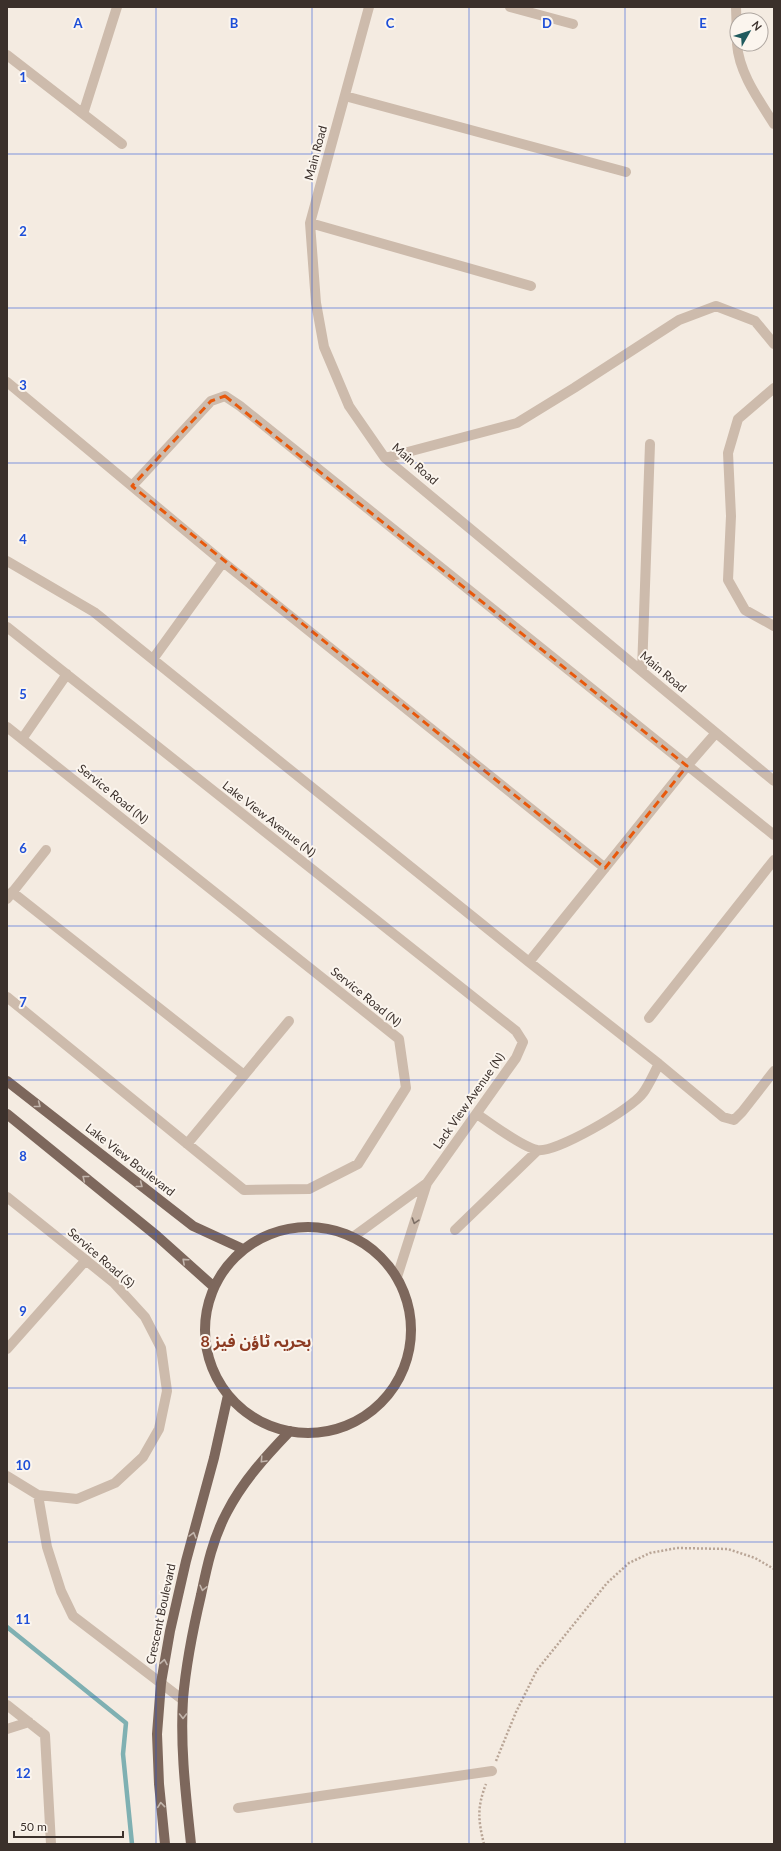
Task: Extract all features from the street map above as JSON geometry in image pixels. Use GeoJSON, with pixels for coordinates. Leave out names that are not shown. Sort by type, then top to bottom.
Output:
{"type":"FeatureCollection","features":[{"type":"Feature","properties":{"kind":"main road","name":"Lake View Boulevard"},"geometry":{"type":"LineString","coordinates":[[7,1081],[193,1226],[243,1249]]}},
{"type":"Feature","properties":{"kind":"main road"},"geometry":{"type":"LineString","coordinates":[[7,1114],[157,1236],[214,1287]]}},
{"type":"Feature","properties":{"kind":"main road"},"geometry":{"type":"LineString","coordinates":[[296,1227],[316,1227],[328,1229],[353,1237],[370,1248],[385,1261],[396,1277],[406,1299],[411,1322],[410,1345],[404,1368],[393,1389],[377,1406],[358,1420],[337,1429],[314,1433],[290,1431],[273,1427],[256,1419],[241,1408],[228,1395],[217,1379],[210,1361],[206,1343],[205,1324],[207,1305],[214,1287],[231,1260],[243,1249],[259,1238],[277,1231],[296,1227]]}},
{"type":"Feature","properties":{"kind":"main road","name":"Crescent Boulevard"},"geometry":{"type":"LineString","coordinates":[[166,1844],[159,1784],[157,1734],[161,1683],[170,1631],[186,1561],[214,1458],[228,1395]]}},
{"type":"Feature","properties":{"kind":"main road"},"geometry":{"type":"LineString","coordinates":[[192,1844],[183,1772],[183,1700],[192,1633],[216,1536],[228,1511],[245,1483],[260,1463],[290,1431]]}},
{"type":"Feature","properties":{"kind":"street"},"geometry":{"type":"LineString","coordinates":[[83,114],[117,7]]}},
{"type":"Feature","properties":{"kind":"street","name":"Main Road"},"geometry":{"type":"LineString","coordinates":[[369,7],[310,223],[316,303],[324,347],[349,406],[385,458],[642,671],[715,734],[774,781]]}},
{"type":"Feature","properties":{"kind":"street"},"geometry":{"type":"LineString","coordinates":[[510,7],[573,24]]}},
{"type":"Feature","properties":{"kind":"street"},"geometry":{"type":"LineString","coordinates":[[738,52],[738,57],[754,91],[774,124]]}},
{"type":"Feature","properties":{"kind":"street"},"geometry":{"type":"LineString","coordinates":[[7,55],[122,144]]}},
{"type":"Feature","properties":{"kind":"street"},"geometry":{"type":"LineString","coordinates":[[345,96],[626,172]]}},
{"type":"Feature","properties":{"kind":"street"},"geometry":{"type":"LineString","coordinates":[[310,223],[530,286]]}},
{"type":"Feature","properties":{"kind":"street"},"geometry":{"type":"LineString","coordinates":[[385,458],[516,423],[574,388],[679,320],[716,306],[755,321],[774,344]]}},
{"type":"Feature","properties":{"kind":"street"},"geometry":{"type":"LineString","coordinates":[[7,382],[223,562],[605,868]]}},
{"type":"Feature","properties":{"kind":"street"},"geometry":{"type":"LineString","coordinates":[[774,388],[738,419],[728,453],[731,516],[728,580],[745,610],[774,626]]}},
{"type":"Feature","properties":{"kind":"street"},"geometry":{"type":"LineString","coordinates":[[132,486],[211,401],[225,396],[240,406],[774,835]]}},
{"type":"Feature","properties":{"kind":"street"},"geometry":{"type":"LineString","coordinates":[[642,671],[650,444]]}},
{"type":"Feature","properties":{"kind":"street"},"geometry":{"type":"LineString","coordinates":[[7,561],[94,612],[529,962],[659,1064],[723,1117],[734,1120],[774,1071]]}},
{"type":"Feature","properties":{"kind":"street"},"geometry":{"type":"LineString","coordinates":[[153,658],[223,562]]}},
{"type":"Feature","properties":{"kind":"street","name":"Lake View Avenue (N)"},"geometry":{"type":"LineString","coordinates":[[7,627],[516,1031]]}},
{"type":"Feature","properties":{"kind":"street"},"geometry":{"type":"LineString","coordinates":[[22,739],[67,674]]}},
{"type":"Feature","properties":{"kind":"street","name":"Service Road (N)"},"geometry":{"type":"LineString","coordinates":[[7,727],[399,1040],[406,1088],[358,1164],[309,1189],[244,1190],[7,997]]}},
{"type":"Feature","properties":{"kind":"street"},"geometry":{"type":"LineString","coordinates":[[529,962],[687,766],[715,734]]}},
{"type":"Feature","properties":{"kind":"street"},"geometry":{"type":"LineString","coordinates":[[46,850],[10,895],[244,1075]]}},
{"type":"Feature","properties":{"kind":"street"},"geometry":{"type":"LineString","coordinates":[[649,1018],[774,860]]}},
{"type":"Feature","properties":{"kind":"street"},"geometry":{"type":"LineString","coordinates":[[187,1144],[289,1021]]}},
{"type":"Feature","properties":{"kind":"street","name":"Lack View Avenue (N)"},"geometry":{"type":"LineString","coordinates":[[396,1277],[427,1183],[516,1058],[523,1042],[516,1031]]}},
{"type":"Feature","properties":{"kind":"street"},"geometry":{"type":"LineString","coordinates":[[455,1230],[537,1151],[555,1148],[619,1114],[643,1094],[659,1064]]}},
{"type":"Feature","properties":{"kind":"street"},"geometry":{"type":"LineString","coordinates":[[476,1114],[517,1141],[537,1151]]}},
{"type":"Feature","properties":{"kind":"street","name":"Lack View Avenue (N)"},"geometry":{"type":"LineString","coordinates":[[353,1237],[427,1183]]}},
{"type":"Feature","properties":{"kind":"street","name":"Service Road (S)"},"geometry":{"type":"LineString","coordinates":[[7,1197],[113,1282],[145,1317],[161,1348],[167,1391],[159,1429],[143,1457],[115,1483],[77,1499],[38,1495],[7,1476]]}},
{"type":"Feature","properties":{"kind":"street"},"geometry":{"type":"LineString","coordinates":[[7,1348],[86,1260]]}},
{"type":"Feature","properties":{"kind":"street"},"geometry":{"type":"LineString","coordinates":[[38,1495],[47,1547],[61,1591],[73,1616],[183,1700]]}},
{"type":"Feature","properties":{"kind":"street"},"geometry":{"type":"LineString","coordinates":[[7,1705],[45,1735],[51,1844]]}},
{"type":"Feature","properties":{"kind":"street"},"geometry":{"type":"LineString","coordinates":[[7,1729],[29,1722]]}},
{"type":"Feature","properties":{"kind":"street"},"geometry":{"type":"LineString","coordinates":[[238,1808],[492,1771]]}},
{"type":"Feature","properties":{"kind":"path"},"geometry":{"type":"LineString","coordinates":[[484,1844],[479,1827],[478,1810],[480,1799],[516,1712],[537,1670],[607,1583],[629,1563],[650,1553],[677,1548],[728,1549],[755,1558],[774,1569]]}},
{"type":"Feature","properties":{"kind":"highlighted area"},"geometry":{"type":"Polygon","coordinates":[[[225,396],[687,766],[605,868],[132,486],[211,401],[225,396]]]}},
{"type":"Feature","properties":{"kind":"waterway"},"geometry":{"type":"LineString","coordinates":[[7,1627],[126,1723],[123,1754],[132,1844]]}},
{"type":"Feature","properties":{"kind":"district","name":"بحریہ ٹاؤن فیز 8"},"geometry":{"type":"Point","coordinates":[256,1341]}}]}
